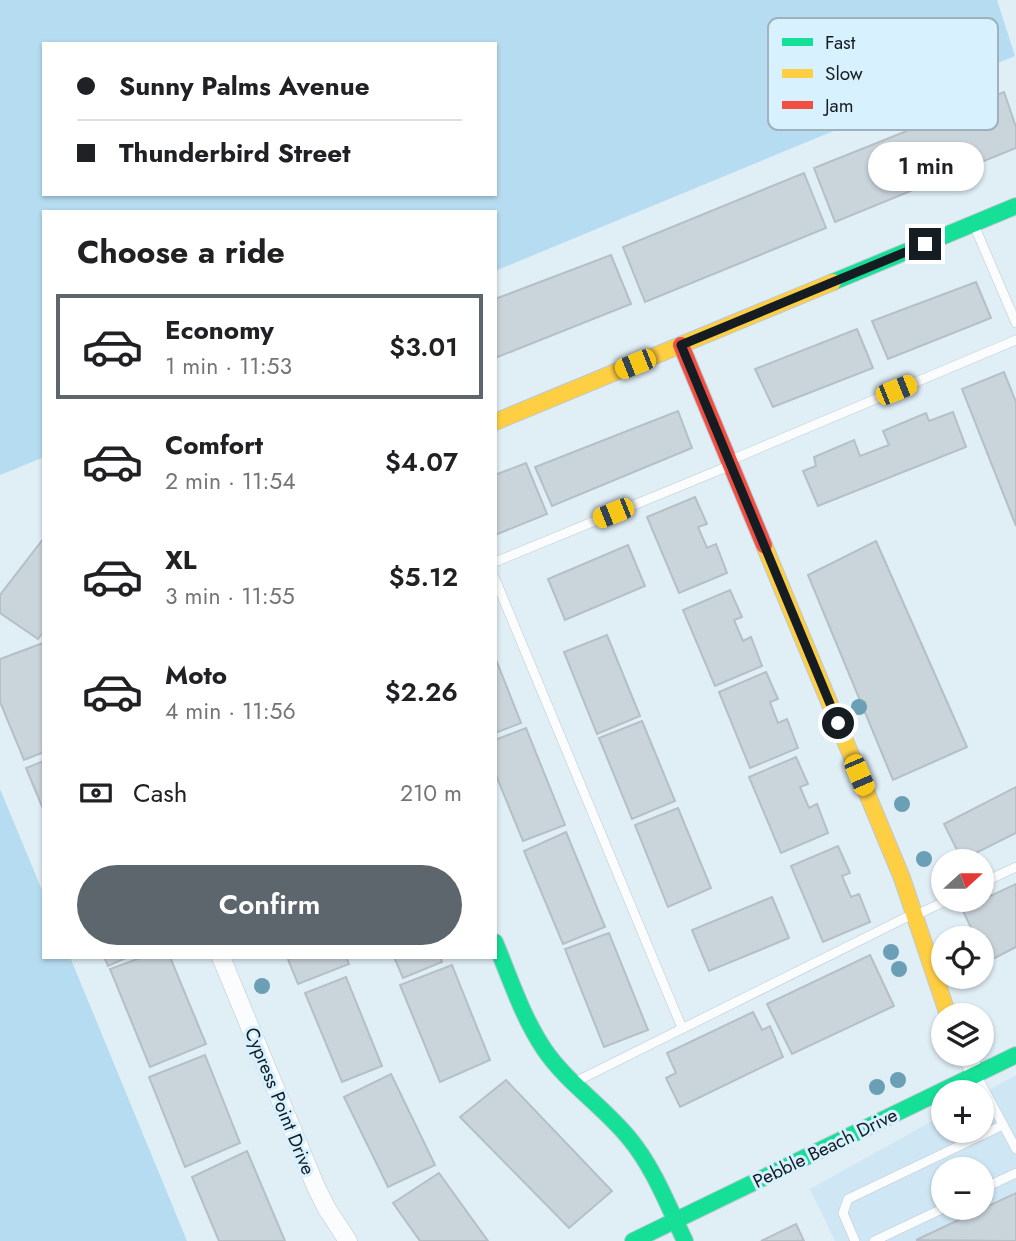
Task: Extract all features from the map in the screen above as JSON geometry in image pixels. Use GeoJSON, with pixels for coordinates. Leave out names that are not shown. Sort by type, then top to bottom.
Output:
{"type":"FeatureCollection","features":[{"type":"Feature","properties":{"kind":"street"},"geometry":{"type":"LineString","coordinates":[[497,421],[1016,206]]}},
{"type":"Feature","properties":{"kind":"street"},"geometry":{"type":"LineString","coordinates":[[681,345],[902,878],[944,1003]]}},
{"type":"Feature","properties":{"kind":"street"},"geometry":{"type":"LineString","coordinates":[[497,947],[527,1020],[544,1050],[572,1083],[628,1137],[648,1166],[685,1241]]}},
{"type":"Feature","properties":{"kind":"street","name":"Cypress Point Drive"},"geometry":{"type":"LineString","coordinates":[[222,959],[316,1187],[348,1241]]}},
{"type":"Feature","properties":{"kind":"street","name":"Pebble Beach Drive"},"geometry":{"type":"LineString","coordinates":[[634,1241],[1016,1055]]}},
{"type":"Feature","properties":{"kind":"street"},"geometry":{"type":"LineString","coordinates":[[972,1066],[976,1075]]}},
{"type":"Feature","properties":{"kind":"lane"},"geometry":{"type":"LineString","coordinates":[[974,224],[1016,323]]}},
{"type":"Feature","properties":{"kind":"lane"},"geometry":{"type":"LineString","coordinates":[[497,561],[1016,340]]}},
{"type":"Feature","properties":{"kind":"lane"},"geometry":{"type":"LineString","coordinates":[[497,584],[682,1028]]}},
{"type":"Feature","properties":{"kind":"lane"},"geometry":{"type":"LineString","coordinates":[[994,877],[1016,867]]}},
{"type":"Feature","properties":{"kind":"lane"},"geometry":{"type":"LineString","coordinates":[[572,1083],[931,907]]}},
{"type":"Feature","properties":{"kind":"lane"},"geometry":{"type":"LineString","coordinates":[[976,1075],[1016,1149]]}},
{"type":"Feature","properties":{"kind":"lane"},"geometry":{"type":"LineString","coordinates":[[855,1241],[843,1213],[848,1199],[1003,1125]]}},
{"type":"Feature","properties":{"kind":"lane"},"geometry":{"type":"LineString","coordinates":[[994,1183],[1016,1173]]}},
{"type":"Feature","properties":{"kind":"lane"},"geometry":{"type":"LineString","coordinates":[[874,1241],[931,1214]]}},
{"type":"Feature","properties":{"kind":"shaded area"},"geometry":{"type":"Polygon","coordinates":[[[0,0],[997,0],[1015,56],[998,63],[998,18],[768,18],[768,130],[836,130],[497,270],[497,210],[42,210],[42,458],[0,475],[0,0]]]}},
{"type":"Feature","properties":{"kind":"shaded area"},"geometry":{"type":"Polygon","coordinates":[[[0,789],[42,890],[42,959],[71,959],[187,1241],[0,1241],[0,789]]]}},
{"type":"Feature","properties":{"kind":"shaded area"},"geometry":{"type":"Polygon","coordinates":[[[1016,1075],[1016,1241],[835,1241],[810,1189],[931,1122],[931,1143],[994,1143],[994,1087],[1016,1075]]]}},
{"type":"Feature","properties":{"kind":"building"},"geometry":{"type":"Polygon","coordinates":[[[1004,92],[1016,127],[1016,148],[835,222],[814,168],[909,130],[998,130],[998,94],[1004,92]]]}},
{"type":"Feature","properties":{"kind":"building"},"geometry":{"type":"Polygon","coordinates":[[[804,173],[826,228],[645,302],[623,247],[804,173]]]}},
{"type":"Feature","properties":{"kind":"building"},"geometry":{"type":"Polygon","coordinates":[[[611,255],[631,304],[497,357],[497,298],[611,255]]]}},
{"type":"Feature","properties":{"kind":"building"},"geometry":{"type":"Polygon","coordinates":[[[976,282],[991,318],[888,359],[872,321],[976,282]]]}},
{"type":"Feature","properties":{"kind":"building"},"geometry":{"type":"Polygon","coordinates":[[[857,329],[873,368],[773,407],[755,369],[857,329]]]}},
{"type":"Feature","properties":{"kind":"building"},"geometry":{"type":"Polygon","coordinates":[[[1004,372],[1016,402],[1016,526],[962,389],[1004,372]]]}},
{"type":"Feature","properties":{"kind":"building"},"geometry":{"type":"Polygon","coordinates":[[[678,411],[692,448],[552,506],[535,467],[678,411]]]}},
{"type":"Feature","properties":{"kind":"building"},"geometry":{"type":"Polygon","coordinates":[[[953,412],[966,447],[818,506],[803,471],[816,466],[814,457],[854,440],[860,456],[889,445],[883,431],[926,413],[929,421],[953,412]]]}},
{"type":"Feature","properties":{"kind":"building"},"geometry":{"type":"Polygon","coordinates":[[[526,463],[547,514],[497,534],[497,474],[526,463]]]}},
{"type":"Feature","properties":{"kind":"building"},"geometry":{"type":"Polygon","coordinates":[[[695,497],[707,524],[698,527],[707,548],[716,544],[727,573],[679,593],[647,517],[695,497]]]}},
{"type":"Feature","properties":{"kind":"building"},"geometry":{"type":"Polygon","coordinates":[[[42,541],[42,634],[38,639],[0,613],[0,595],[42,541]]]}},
{"type":"Feature","properties":{"kind":"building"},"geometry":{"type":"Polygon","coordinates":[[[876,541],[967,747],[893,780],[808,575],[876,541]]]}},
{"type":"Feature","properties":{"kind":"building"},"geometry":{"type":"Polygon","coordinates":[[[628,545],[645,586],[565,620],[548,579],[628,545]]]}},
{"type":"Feature","properties":{"kind":"building"},"geometry":{"type":"Polygon","coordinates":[[[730,590],[742,617],[734,620],[743,641],[751,637],[762,666],[715,686],[683,610],[730,590]]]}},
{"type":"Feature","properties":{"kind":"building"},"geometry":{"type":"Polygon","coordinates":[[[607,635],[640,716],[597,734],[564,652],[607,635]]]}},
{"type":"Feature","properties":{"kind":"building"},"geometry":{"type":"Polygon","coordinates":[[[42,643],[42,753],[24,760],[0,702],[0,659],[42,643]]]}},
{"type":"Feature","properties":{"kind":"building"},"geometry":{"type":"Polygon","coordinates":[[[497,662],[521,723],[497,732],[497,662]]]}},
{"type":"Feature","properties":{"kind":"building"},"geometry":{"type":"Polygon","coordinates":[[[766,672],[778,699],[770,702],[778,723],[787,719],[798,748],[750,768],[719,692],[766,672]]]}},
{"type":"Feature","properties":{"kind":"building"},"geometry":{"type":"Polygon","coordinates":[[[642,721],[675,801],[632,819],[599,738],[642,721]]]}},
{"type":"Feature","properties":{"kind":"building"},"geometry":{"type":"Polygon","coordinates":[[[526,728],[565,825],[523,841],[497,778],[497,739],[526,728]]]}},
{"type":"Feature","properties":{"kind":"building"},"geometry":{"type":"Polygon","coordinates":[[[796,757],[808,784],[800,787],[809,808],[817,804],[828,833],[781,853],[749,777],[796,757]]]}},
{"type":"Feature","properties":{"kind":"building"},"geometry":{"type":"Polygon","coordinates":[[[42,762],[42,806],[26,768],[42,762]]]}},
{"type":"Feature","properties":{"kind":"building"},"geometry":{"type":"Polygon","coordinates":[[[1016,787],[1016,833],[984,849],[956,849],[944,824],[1016,787]]]}},
{"type":"Feature","properties":{"kind":"building"},"geometry":{"type":"Polygon","coordinates":[[[678,808],[711,888],[668,907],[635,825],[678,808]]]}},
{"type":"Feature","properties":{"kind":"building"},"geometry":{"type":"Polygon","coordinates":[[[566,832],[605,927],[563,944],[524,851],[566,832]]]}},
{"type":"Feature","properties":{"kind":"building"},"geometry":{"type":"Polygon","coordinates":[[[838,846],[850,873],[842,876],[851,897],[859,894],[870,922],[823,942],[791,866],[838,846]]]}},
{"type":"Feature","properties":{"kind":"building"},"geometry":{"type":"Polygon","coordinates":[[[1016,884],[1016,947],[994,958],[994,926],[970,926],[963,912],[994,912],[994,894],[1016,884]]]}},
{"type":"Feature","properties":{"kind":"building"},"geometry":{"type":"Polygon","coordinates":[[[772,897],[789,938],[709,971],[692,930],[772,897]]]}},
{"type":"Feature","properties":{"kind":"building"},"geometry":{"type":"Polygon","coordinates":[[[609,933],[648,1030],[604,1047],[565,949],[609,933]]]}},
{"type":"Feature","properties":{"kind":"building"},"geometry":{"type":"Polygon","coordinates":[[[870,955],[894,1006],[792,1054],[767,1004],[870,955]]]}},
{"type":"Feature","properties":{"kind":"building"},"geometry":{"type":"Polygon","coordinates":[[[105,959],[124,959],[108,966],[105,959]]]}},
{"type":"Feature","properties":{"kind":"building"},"geometry":{"type":"Polygon","coordinates":[[[138,959],[171,959],[206,1044],[150,1067],[110,969],[138,959]]]}},
{"type":"Feature","properties":{"kind":"building"},"geometry":{"type":"Polygon","coordinates":[[[288,959],[347,959],[349,964],[298,984],[288,959]]]}},
{"type":"Feature","properties":{"kind":"building"},"geometry":{"type":"Polygon","coordinates":[[[395,959],[441,959],[442,962],[403,978],[395,959]]]}},
{"type":"Feature","properties":{"kind":"building"},"geometry":{"type":"Polygon","coordinates":[[[452,965],[490,1060],[440,1082],[400,985],[452,965]]]}},
{"type":"Feature","properties":{"kind":"building"},"geometry":{"type":"Polygon","coordinates":[[[346,977],[382,1066],[342,1082],[305,993],[346,977]]]}},
{"type":"Feature","properties":{"kind":"building"},"geometry":{"type":"Polygon","coordinates":[[[753,1012],[762,1030],[770,1026],[783,1057],[680,1107],[666,1078],[676,1073],[667,1053],[753,1012]]]}},
{"type":"Feature","properties":{"kind":"building"},"geometry":{"type":"Polygon","coordinates":[[[205,1055],[240,1143],[185,1167],[149,1077],[205,1055]]]}},
{"type":"Feature","properties":{"kind":"building"},"geometry":{"type":"Polygon","coordinates":[[[391,1074],[435,1165],[388,1187],[344,1097],[391,1074]]]}},
{"type":"Feature","properties":{"kind":"building"},"geometry":{"type":"Polygon","coordinates":[[[506,1080],[612,1191],[569,1228],[460,1117],[506,1080]]]}},
{"type":"Feature","properties":{"kind":"building"},"geometry":{"type":"Polygon","coordinates":[[[247,1151],[285,1241],[219,1241],[192,1177],[247,1151]]]}},
{"type":"Feature","properties":{"kind":"building"},"geometry":{"type":"Polygon","coordinates":[[[439,1173],[488,1241],[420,1241],[393,1203],[439,1173]]]}},
{"type":"Feature","properties":{"kind":"building"},"geometry":{"type":"Polygon","coordinates":[[[1016,1193],[1016,1241],[916,1240],[959,1220],[994,1220],[994,1203],[1016,1193]]]}},
{"type":"Feature","properties":{"kind":"building"},"geometry":{"type":"Polygon","coordinates":[[[796,1224],[804,1241],[761,1241],[796,1224]]]}},
{"type":"Feature","properties":{"kind":"traffic: fast"},"geometry":{"type":"LineString","coordinates":[[833,282],[1016,206]]}},
{"type":"Feature","properties":{"kind":"traffic: fast"},"geometry":{"type":"LineString","coordinates":[[497,947],[523,1010],[544,1049],[563,1073],[619,1126],[638,1150],[660,1188],[685,1241]]}},
{"type":"Feature","properties":{"kind":"traffic: fast"},"geometry":{"type":"LineString","coordinates":[[633,1241],[1016,1055]]}},
{"type":"Feature","properties":{"kind":"traffic: slow"},"geometry":{"type":"LineString","coordinates":[[497,421],[833,282]]}},
{"type":"Feature","properties":{"kind":"traffic: slow"},"geometry":{"type":"LineString","coordinates":[[764,545],[902,878],[944,1003]]}},
{"type":"Feature","properties":{"kind":"traffic: jam"},"geometry":{"type":"LineString","coordinates":[[681,345],[764,545]]}},
{"type":"Feature","properties":{"kind":"route"},"geometry":{"type":"LineString","coordinates":[[838,723],[681,345],[925,244]]}}]}
